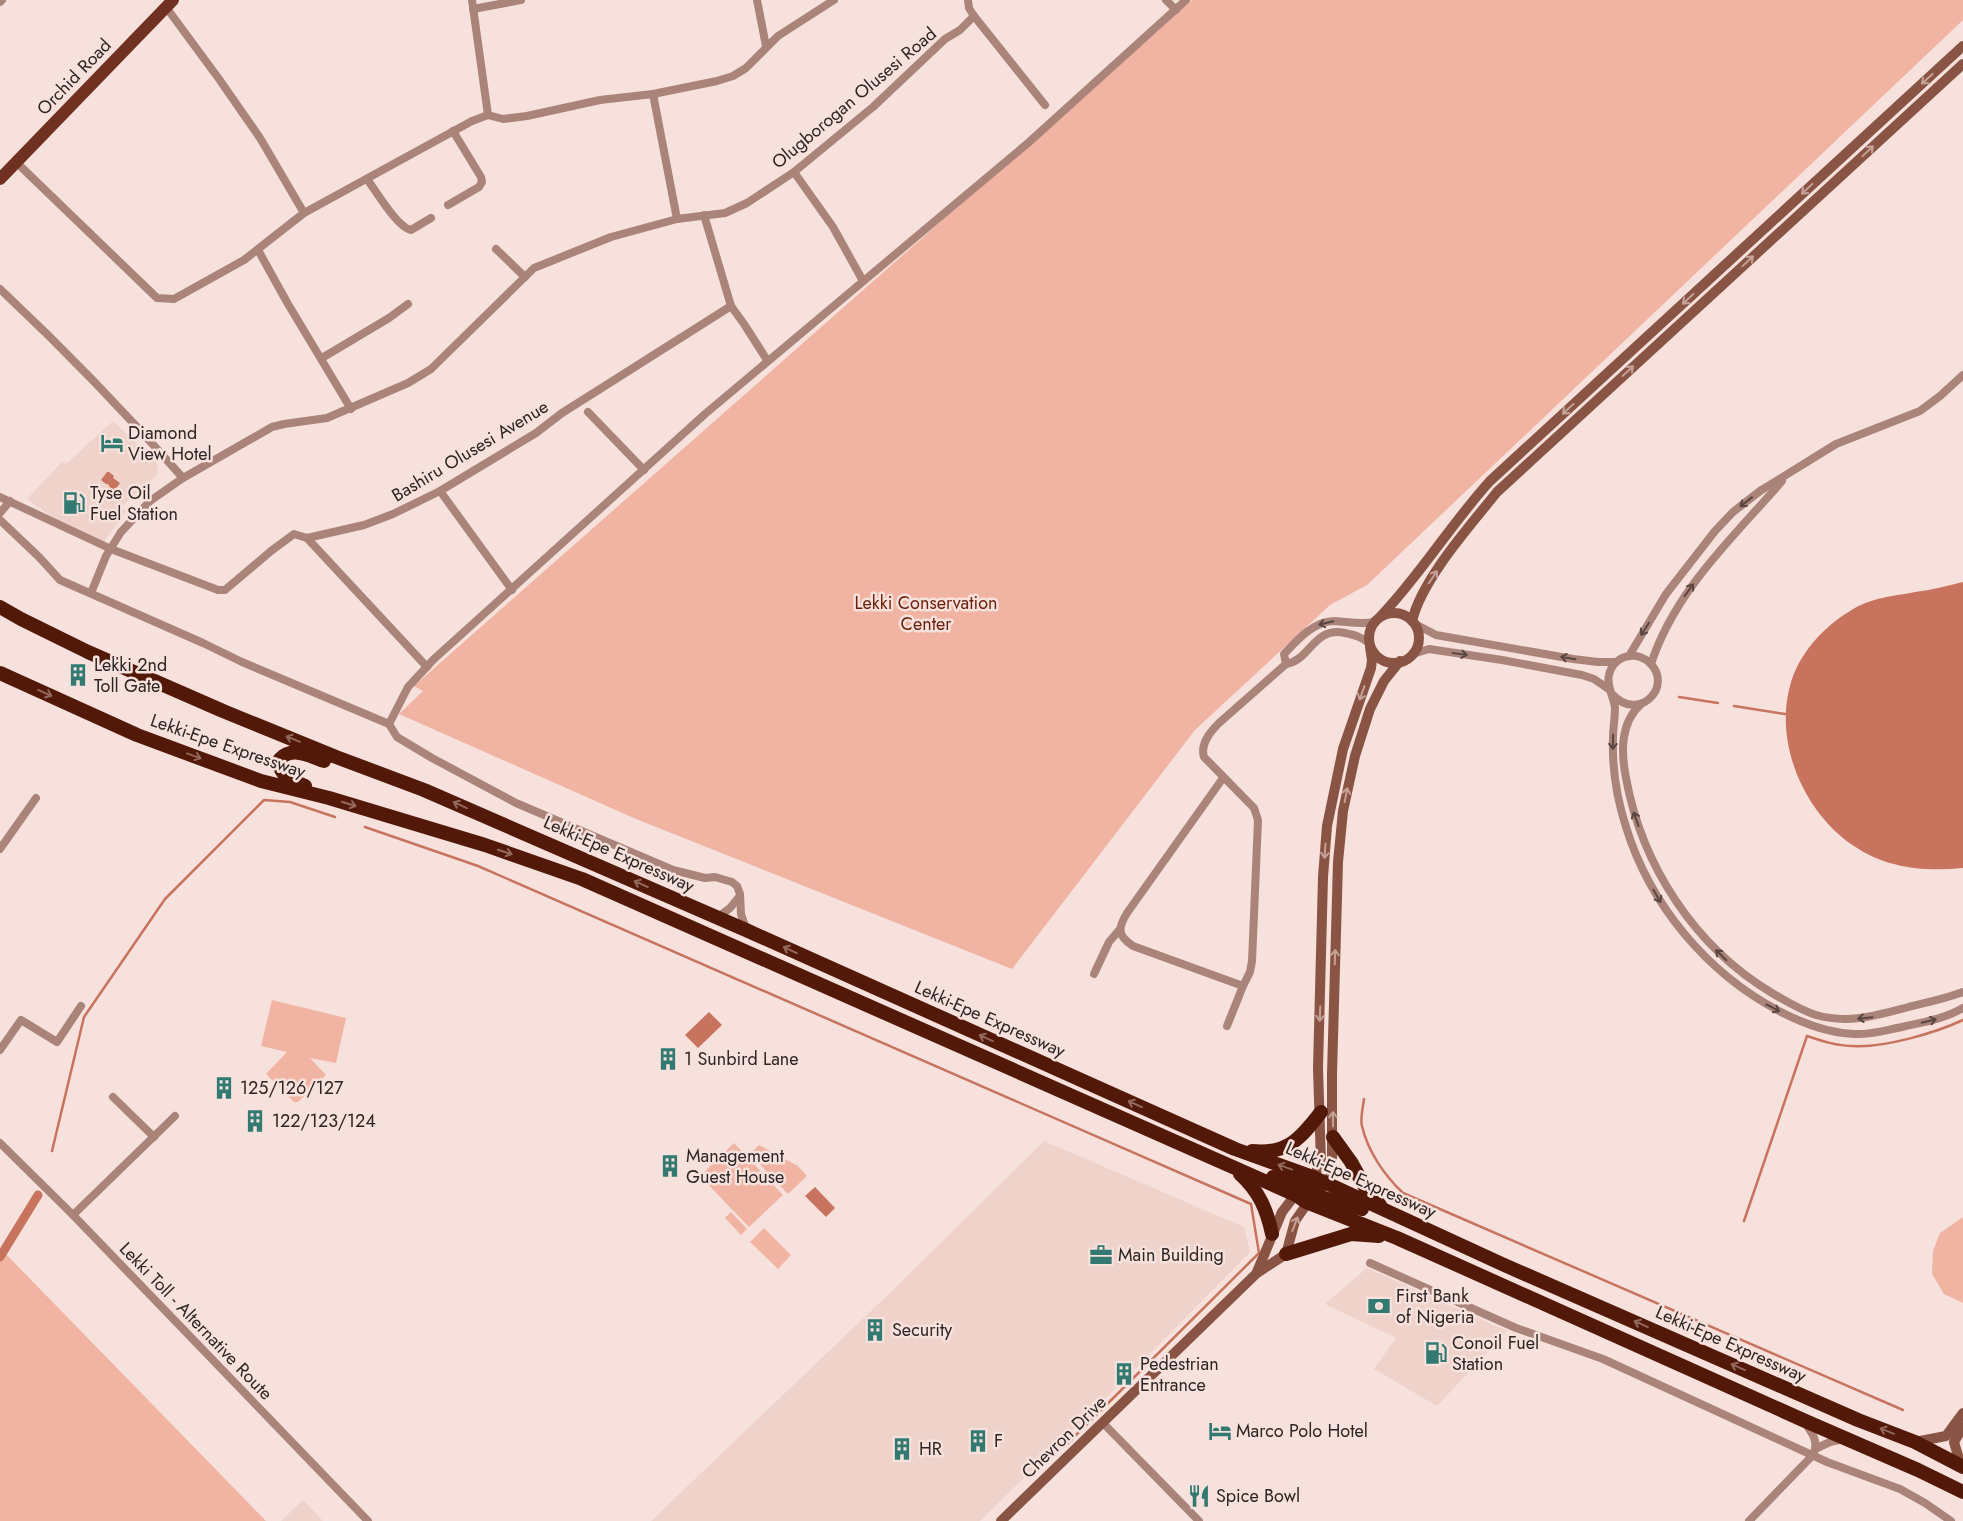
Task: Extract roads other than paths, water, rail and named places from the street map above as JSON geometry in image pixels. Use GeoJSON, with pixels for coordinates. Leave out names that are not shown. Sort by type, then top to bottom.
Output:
{"type":"FeatureCollection","features":[{"type":"Feature","properties":{"kind":"highway","name":"Lekki-Epe Expressway"},"geometry":{"type":"LineString","coordinates":[[0,607],[96,656],[223,711],[424,790],[717,917],[1235,1149],[1397,1238],[1802,1420],[1918,1470],[1963,1492]]}},
{"type":"Feature","properties":{"kind":"highway","name":"Lekki-Epe Expressway"},"geometry":{"type":"LineString","coordinates":[[0,673],[137,735],[261,781],[330,798],[521,857],[582,879],[1234,1169],[1307,1190]]}},
{"type":"Feature","properties":{"kind":"highway"},"geometry":{"type":"LineString","coordinates":[[330,798],[286,776],[279,765],[280,759],[291,752],[301,753],[346,768],[364,767]]}},
{"type":"Feature","properties":{"kind":"highway"},"geometry":{"type":"LineString","coordinates":[[1235,1149],[1273,1152],[1286,1147],[1298,1139],[1321,1112]]}},
{"type":"Feature","properties":{"kind":"highway"},"geometry":{"type":"LineString","coordinates":[[1163,1137],[1178,1136],[1263,1174],[1293,1183],[1307,1190],[1359,1208],[1477,1260],[1502,1264]]}},
{"type":"Feature","properties":{"kind":"highway"},"geometry":{"type":"LineString","coordinates":[[1333,1137],[1351,1162],[1366,1189],[1389,1212]]}},
{"type":"Feature","properties":{"kind":"highway"},"geometry":{"type":"LineString","coordinates":[[1234,1169],[1247,1180],[1259,1196],[1267,1210],[1272,1234]]}},
{"type":"Feature","properties":{"kind":"highway","name":"Lekki-Epe Expressway"},"geometry":{"type":"LineString","coordinates":[[1326,1184],[1502,1264],[1858,1420],[1915,1442],[1962,1466]]}},
{"type":"Feature","properties":{"kind":"highway"},"geometry":{"type":"LineString","coordinates":[[1307,1190],[1326,1184]]}},
{"type":"Feature","properties":{"kind":"highway"},"geometry":{"type":"LineString","coordinates":[[1286,1254],[1350,1234],[1397,1238]]}},
{"type":"Feature","properties":{"kind":"main road","name":"Orchid Road"},"geometry":{"type":"LineString","coordinates":[[0,178],[169,4]]}},
{"type":"Feature","properties":{"kind":"street"},"geometry":{"type":"LineString","coordinates":[[472,0],[488,115]]}},
{"type":"Feature","properties":{"kind":"street"},"geometry":{"type":"LineString","coordinates":[[474,9],[522,0]]}},
{"type":"Feature","properties":{"kind":"street"},"geometry":{"type":"LineString","coordinates":[[757,0],[766,46]]}},
{"type":"Feature","properties":{"kind":"street"},"geometry":{"type":"LineString","coordinates":[[16,162],[157,298],[174,299],[244,260],[304,213],[453,131],[488,115],[503,118],[527,116],[600,100],[654,94],[733,76],[746,68],[766,46],[791,27],[834,0]]}},
{"type":"Feature","properties":{"kind":"street"},"geometry":{"type":"LineString","coordinates":[[968,0],[969,8],[974,16],[1046,105]]}},
{"type":"Feature","properties":{"kind":"street"},"geometry":{"type":"LineString","coordinates":[[1166,0],[1176,10]]}},
{"type":"Feature","properties":{"kind":"street"},"geometry":{"type":"LineString","coordinates":[[389,724],[408,687],[426,667],[767,360],[1021,149],[1186,0]]}},
{"type":"Feature","properties":{"kind":"street"},"geometry":{"type":"LineString","coordinates":[[169,4],[260,138],[304,213]]}},
{"type":"Feature","properties":{"kind":"street","name":"Olugborogan Olusesi Road"},"geometry":{"type":"LineString","coordinates":[[91,593],[106,556],[122,532],[150,501],[183,478],[272,427],[326,418],[351,409],[408,383],[431,369],[534,268],[611,237],[677,220],[726,213],[747,203],[794,172],[873,107],[945,39],[960,30],[974,16]]}},
{"type":"Feature","properties":{"kind":"street"},"geometry":{"type":"LineString","coordinates":[[1286,1254],[1307,1190],[1320,1163],[1321,1112],[1318,1068],[1327,826],[1343,749],[1371,668],[1370,629],[1402,594],[1468,505],[1490,481],[1963,46]]}},
{"type":"Feature","properties":{"kind":"street"},"geometry":{"type":"LineString","coordinates":[[1227,1026],[1250,972],[1252,961],[1258,820],[1254,808],[1204,757],[1203,753],[1209,733],[1286,664],[1294,662],[1325,634],[1342,632],[1359,637],[1370,645],[1378,657],[1386,662],[1394,663],[1406,660],[1413,654],[1418,647],[1419,638],[1414,623],[1416,607],[1430,581],[1497,492],[1963,64]]}},
{"type":"Feature","properties":{"kind":"street"},"geometry":{"type":"LineString","coordinates":[[654,94],[677,220]]}},
{"type":"Feature","properties":{"kind":"street"},"geometry":{"type":"LineString","coordinates":[[448,205],[479,187],[482,182],[481,177],[453,131]]}},
{"type":"Feature","properties":{"kind":"street"},"geometry":{"type":"LineString","coordinates":[[794,172],[833,227],[863,282]]}},
{"type":"Feature","properties":{"kind":"street"},"geometry":{"type":"LineString","coordinates":[[367,179],[383,202],[407,229],[410,230],[431,218]]}},
{"type":"Feature","properties":{"kind":"street"},"geometry":{"type":"LineString","coordinates":[[704,215],[731,306],[767,360]]}},
{"type":"Feature","properties":{"kind":"street"},"geometry":{"type":"LineString","coordinates":[[496,249],[525,277]]}},
{"type":"Feature","properties":{"kind":"street"},"geometry":{"type":"LineString","coordinates":[[258,250],[351,409]]}},
{"type":"Feature","properties":{"kind":"street"},"geometry":{"type":"LineString","coordinates":[[0,289],[34,320],[130,418],[183,478]]}},
{"type":"Feature","properties":{"kind":"street"},"geometry":{"type":"LineString","coordinates":[[322,358],[408,304]]}},
{"type":"Feature","properties":{"kind":"street","name":"Bashiru Olusesi Avenue"},"geometry":{"type":"LineString","coordinates":[[111,549],[218,590],[226,590],[271,550],[294,534],[307,538],[356,527],[394,514],[440,491],[536,433],[600,389],[731,306]]}},
{"type":"Feature","properties":{"kind":"street"},"geometry":{"type":"LineString","coordinates":[[1963,375],[1920,411],[1836,444],[1760,491],[1733,512],[1715,531],[1666,594],[1628,656],[1616,662],[1611,668],[1608,677],[1615,710],[1613,737],[1615,780],[1626,828],[1660,902],[1689,940],[1705,957],[1761,1002],[1798,1020],[1831,1031],[1852,1034],[1885,1031],[1937,1019],[1963,1008]]}},
{"type":"Feature","properties":{"kind":"street"},"geometry":{"type":"LineString","coordinates":[[588,412],[644,470]]}},
{"type":"Feature","properties":{"kind":"street"},"geometry":{"type":"LineString","coordinates":[[1651,664],[1663,634],[1681,602],[1712,559],[1786,476]]}},
{"type":"Feature","properties":{"kind":"street"},"geometry":{"type":"LineString","coordinates":[[440,491],[512,590]]}},
{"type":"Feature","properties":{"kind":"street"},"geometry":{"type":"LineString","coordinates":[[0,497],[111,549]]}},
{"type":"Feature","properties":{"kind":"street"},"geometry":{"type":"LineString","coordinates":[[0,513],[10,501]]}},
{"type":"Feature","properties":{"kind":"street"},"geometry":{"type":"LineString","coordinates":[[0,520],[60,580],[242,662],[389,724],[397,737],[516,803],[674,870],[705,878],[715,877],[732,882],[737,886],[740,896],[741,914],[746,930]]}},
{"type":"Feature","properties":{"kind":"street"},"geometry":{"type":"LineString","coordinates":[[307,538],[426,667]]}},
{"type":"Feature","properties":{"kind":"street"},"geometry":{"type":"LineString","coordinates":[[1286,664],[1284,654],[1310,629],[1333,621],[1360,624],[1397,613],[1406,615],[1414,623],[1436,635],[1598,662],[1616,662]]}},
{"type":"Feature","properties":{"kind":"street"},"geometry":{"type":"LineString","coordinates":[[1413,654],[1429,649],[1582,675],[1594,679],[1625,704],[1642,704]]}},
{"type":"Feature","properties":{"kind":"street"},"geometry":{"type":"LineString","coordinates":[[1628,656],[1644,659],[1651,664],[1657,678],[1657,687],[1653,694],[1632,712],[1624,738],[1622,759],[1632,808],[1647,849],[1674,899],[1694,926],[1731,965],[1753,982],[1801,1010],[1828,1018],[1868,1018],[1938,1001],[1963,992]]}},
{"type":"Feature","properties":{"kind":"street"},"geometry":{"type":"LineString","coordinates":[[1326,1184],[1332,1174],[1332,1074],[1338,881],[1343,811],[1355,756],[1370,709],[1384,681],[1400,661]]}},
{"type":"Feature","properties":{"kind":"street"},"geometry":{"type":"LineString","coordinates":[[1223,778],[1127,913],[1120,929],[1124,940],[1133,946],[1243,986]]}},
{"type":"Feature","properties":{"kind":"street"},"geometry":{"type":"LineString","coordinates":[[0,849],[36,798]]}},
{"type":"Feature","properties":{"kind":"street"},"geometry":{"type":"LineString","coordinates":[[717,917],[730,908],[740,896]]}},
{"type":"Feature","properties":{"kind":"street"},"geometry":{"type":"LineString","coordinates":[[1094,974],[1109,942],[1120,929]]}},
{"type":"Feature","properties":{"kind":"street"},"geometry":{"type":"LineString","coordinates":[[0,1050],[21,1020],[57,1042],[80,1006]]}},
{"type":"Feature","properties":{"kind":"street"},"geometry":{"type":"LineString","coordinates":[[113,1097],[154,1136]]}},
{"type":"Feature","properties":{"kind":"street"},"geometry":{"type":"LineString","coordinates":[[73,1215],[175,1116]]}},
{"type":"Feature","properties":{"kind":"street","name":"Lekki Toll - Alternative Route"},"geometry":{"type":"LineString","coordinates":[[0,1143],[73,1215],[368,1521]]}},
{"type":"Feature","properties":{"kind":"street","name":"Chevron Drive"},"geometry":{"type":"LineString","coordinates":[[1257,1273],[1282,1212],[1307,1190]]}},
{"type":"Feature","properties":{"kind":"street","name":"Chevron Drive"},"geometry":{"type":"LineString","coordinates":[[1001,1521],[1257,1273],[1286,1254]]}},
{"type":"Feature","properties":{"kind":"street"},"geometry":{"type":"LineString","coordinates":[[1370,1263],[1516,1328],[1603,1359],[1650,1382],[1815,1451],[1827,1462],[1900,1489],[1951,1521]]}},
{"type":"Feature","properties":{"kind":"street"},"geometry":{"type":"LineString","coordinates":[[1915,1442],[1946,1436],[1963,1413]]}},
{"type":"Feature","properties":{"kind":"street"},"geometry":{"type":"LineString","coordinates":[[1802,1420],[1814,1435],[1815,1451]]}},
{"type":"Feature","properties":{"kind":"street"},"geometry":{"type":"LineString","coordinates":[[1102,1422],[1198,1521]]}},
{"type":"Feature","properties":{"kind":"street"},"geometry":{"type":"LineString","coordinates":[[1962,1466],[1954,1442],[1963,1427]]}},
{"type":"Feature","properties":{"kind":"street"},"geometry":{"type":"LineString","coordinates":[[1749,1521],[1815,1451],[1830,1442],[1846,1439]]}},
{"type":"Feature","properties":{"kind":"waterway"},"geometry":{"type":"LineString","coordinates":[[1679,697],[1718,703]]}},
{"type":"Feature","properties":{"kind":"waterway"},"geometry":{"type":"LineString","coordinates":[[1734,706],[1785,714]]}},
{"type":"Feature","properties":{"kind":"waterway"},"geometry":{"type":"LineString","coordinates":[[52,1151],[84,1017],[165,899],[264,800],[290,802],[335,817]]}},
{"type":"Feature","properties":{"kind":"waterway"},"geometry":{"type":"LineString","coordinates":[[365,827],[478,866],[1251,1204],[1259,1253],[1065,1446]]}},
{"type":"Feature","properties":{"kind":"waterway"},"geometry":{"type":"LineString","coordinates":[[1744,1221],[1807,1036],[1841,1045],[1879,1045],[1938,1030],[1963,1020]]}},
{"type":"Feature","properties":{"kind":"waterway"},"geometry":{"type":"LineString","coordinates":[[1364,1099],[1361,1123],[1368,1145],[1384,1171],[1403,1193],[1903,1410]]}},
{"type":"Feature","properties":{"kind":"waterway"},"geometry":{"type":"LineString","coordinates":[[0,1257],[38,1195]]}},
{"type":"Feature","properties":{"kind":"place","name":"Diamond View Hotel"},"geometry":{"type":"Point","coordinates":[112,443]}},
{"type":"Feature","properties":{"kind":"place","name":"Tyse Oil Fuel Station"},"geometry":{"type":"Point","coordinates":[74,503]}},
{"type":"Feature","properties":{"kind":"place","name":"Lekki 2nd Toll Gate"},"geometry":{"type":"Point","coordinates":[78,675]}},
{"type":"Feature","properties":{"kind":"place","name":"1 Sunbird Lane"},"geometry":{"type":"Point","coordinates":[668,1059]}},
{"type":"Feature","properties":{"kind":"place","name":"125/126/127"},"geometry":{"type":"Point","coordinates":[224,1088]}},
{"type":"Feature","properties":{"kind":"place","name":"122/123/124"},"geometry":{"type":"Point","coordinates":[255,1121]}},
{"type":"Feature","properties":{"kind":"place","name":"Management Guest House"},"geometry":{"type":"Point","coordinates":[670,1166]}},
{"type":"Feature","properties":{"kind":"place","name":"Main Building"},"geometry":{"type":"Point","coordinates":[1101,1255]}},
{"type":"Feature","properties":{"kind":"place","name":"First Bank of Nigeria"},"geometry":{"type":"Point","coordinates":[1379,1306]}},
{"type":"Feature","properties":{"kind":"place","name":"Security"},"geometry":{"type":"Point","coordinates":[875,1330]}},
{"type":"Feature","properties":{"kind":"place","name":"Conoil Fuel Station"},"geometry":{"type":"Point","coordinates":[1436,1353]}},
{"type":"Feature","properties":{"kind":"place","name":"Pedestrian Entrance"},"geometry":{"type":"Point","coordinates":[1124,1374]}},
{"type":"Feature","properties":{"kind":"place","name":"Marco Polo Hotel"},"geometry":{"type":"Point","coordinates":[1220,1431]}},
{"type":"Feature","properties":{"kind":"place","name":"F"},"geometry":{"type":"Point","coordinates":[978,1441]}},
{"type":"Feature","properties":{"kind":"place","name":"HR"},"geometry":{"type":"Point","coordinates":[902,1449]}},
{"type":"Feature","properties":{"kind":"place","name":"Spice Bowl"},"geometry":{"type":"Point","coordinates":[1199,1496]}},
{"type":"Feature","properties":{"kind":"park label","name":"Lekki Conservation Center"},"geometry":{"type":"Point","coordinates":[926,613]}}]}
